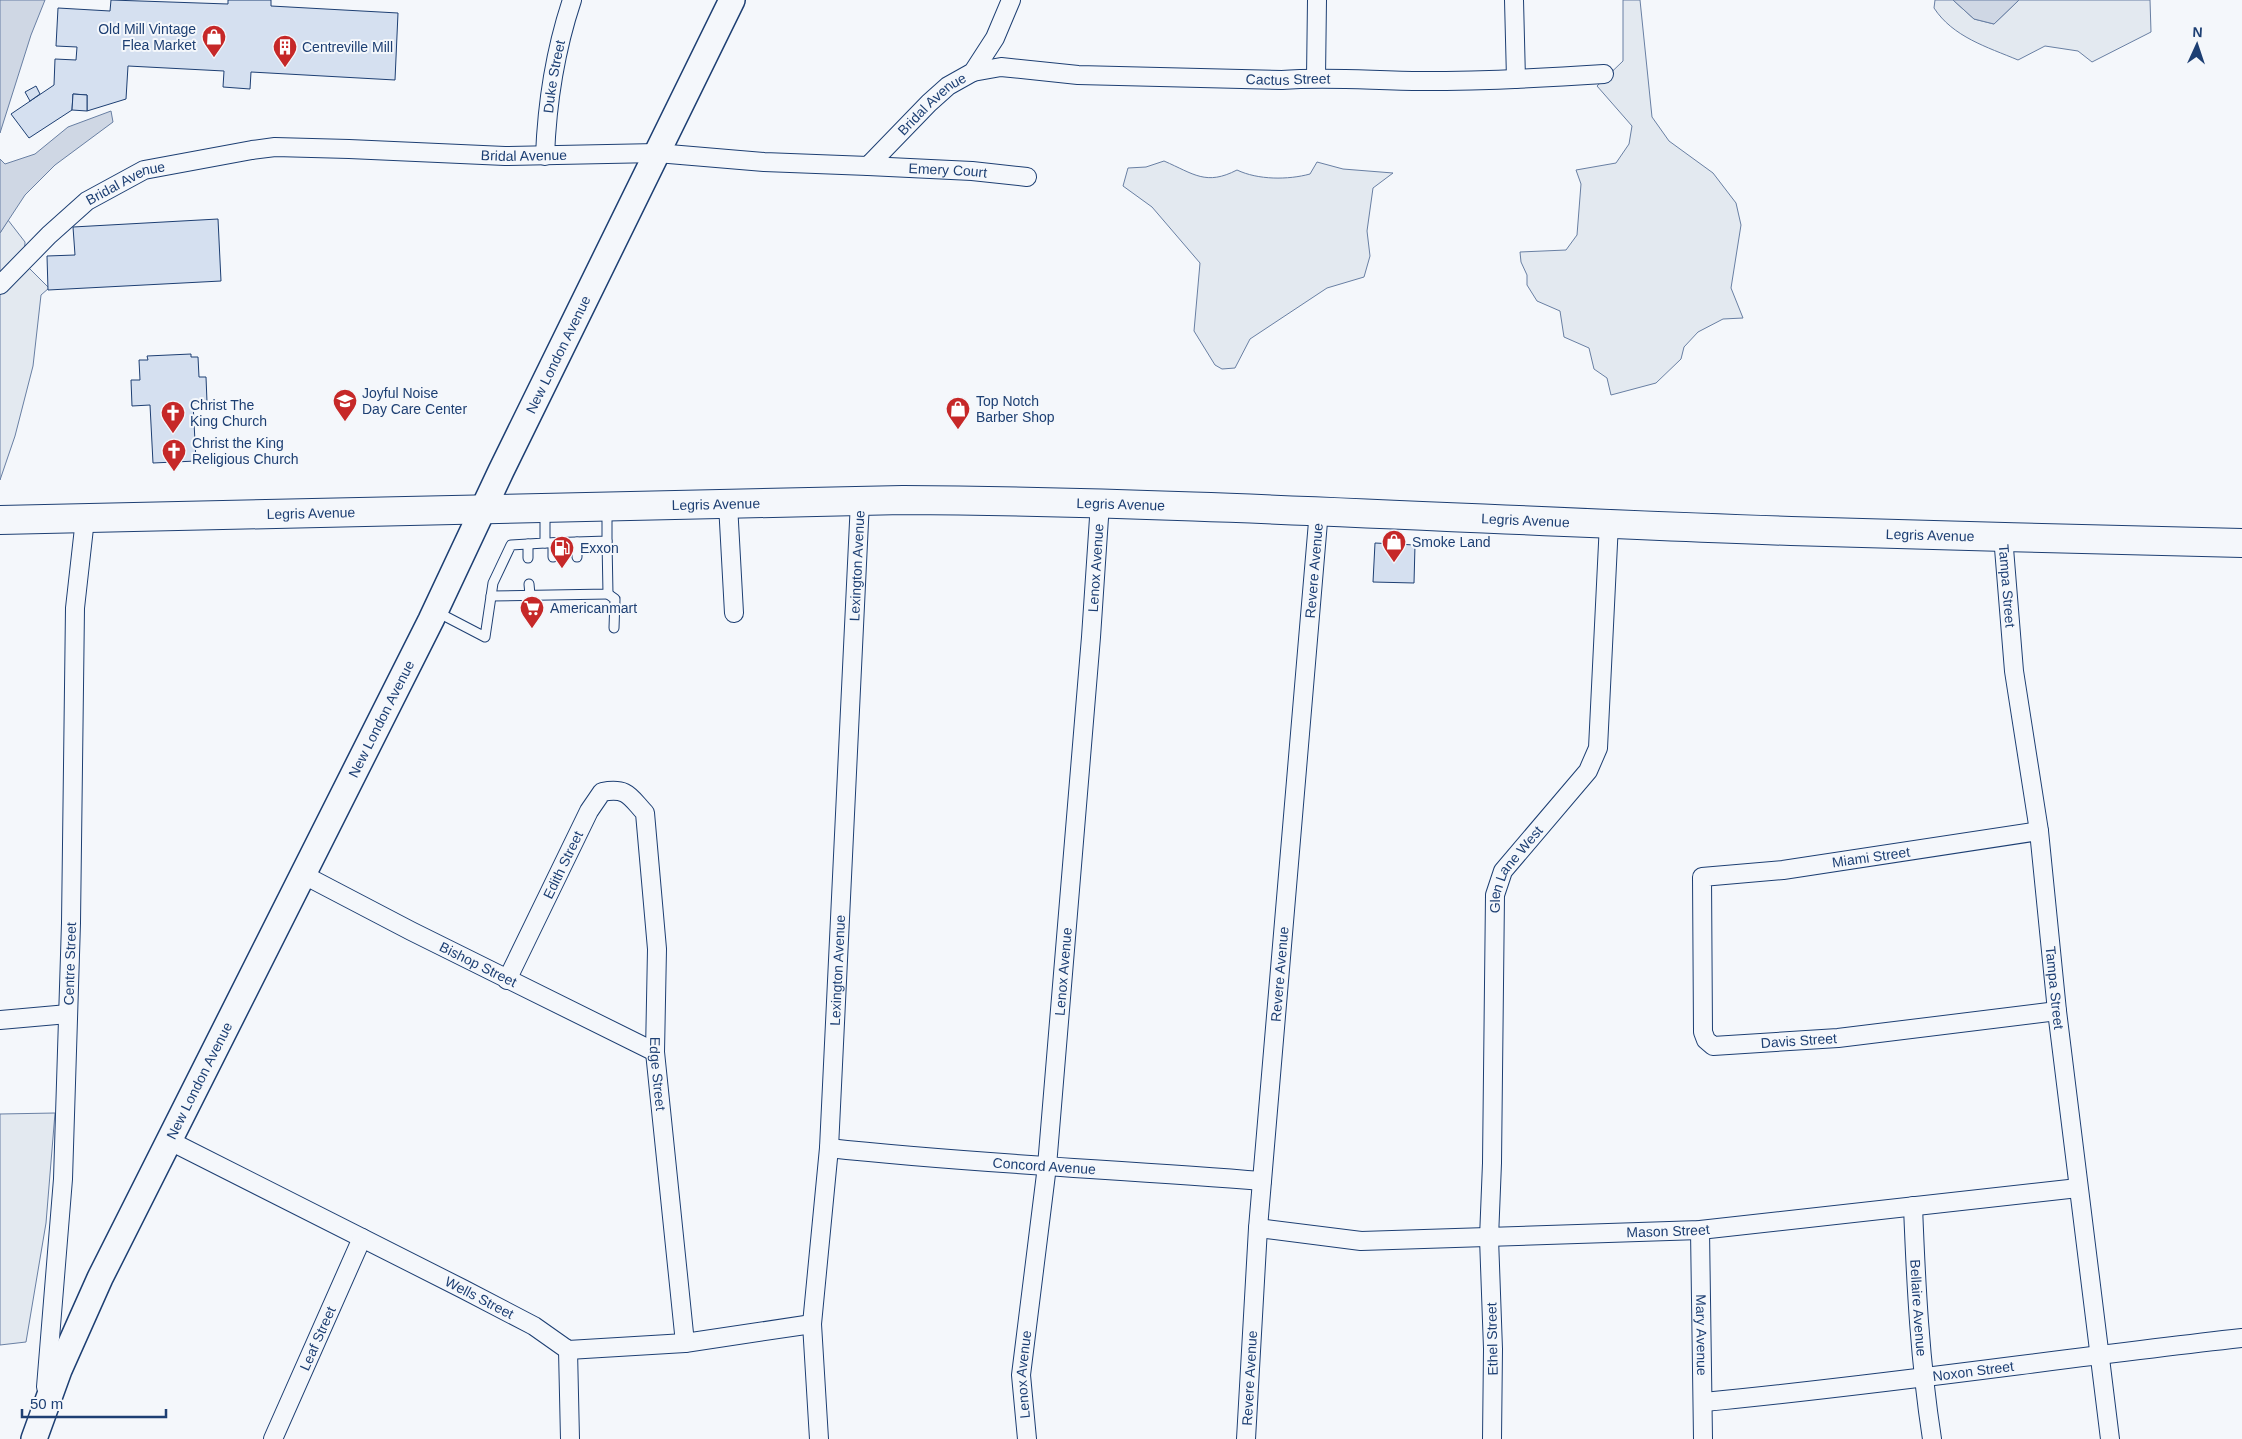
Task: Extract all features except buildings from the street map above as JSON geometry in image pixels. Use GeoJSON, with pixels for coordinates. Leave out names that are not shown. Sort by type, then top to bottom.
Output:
{"type":"FeatureCollection","features":[{"type":"Feature","properties":{"kind":"main road","name":"New London Avenue"},"geometry":{"type":"LineString","coordinates":[[34,1439],[59,1370],[100,1278],[435,611],[732,0]]}},
{"type":"Feature","properties":{"kind":"main road","name":"Legris Avenue"},"geometry":{"type":"LineString","coordinates":[[0,520],[482,511],[607,506],[860,501],[1100,503],[1319,510],[1791,531],[2003,536],[2241,546]]}},
{"type":"Feature","properties":{"kind":"street","name":"Duke Street"},"geometry":{"type":"LineString","coordinates":[[545,156],[550,87],[562,31],[572,0]]}},
{"type":"Feature","properties":{"kind":"street","name":"Bridal Avenue"},"geometry":{"type":"LineString","coordinates":[[0,285],[49,235],[87,201],[144,170],[275,147],[545,156],[657,153],[764,162],[868,166],[929,103],[948,86],[973,72],[995,38],[1011,0]]}},
{"type":"Feature","properties":{"kind":"street"},"geometry":{"type":"LineString","coordinates":[[1316,77],[1317,0]]}},
{"type":"Feature","properties":{"kind":"street"},"geometry":{"type":"LineString","coordinates":[[1514,0],[1516,79]]}},
{"type":"Feature","properties":{"kind":"street","name":"Cactus Street"},"geometry":{"type":"LineString","coordinates":[[973,72],[1001,67],[1078,75],[1152,78],[1282,80],[1316,77],[1422,81],[1516,79],[1604,74]]}},
{"type":"Feature","properties":{"kind":"street","name":"Emery Court"},"geometry":{"type":"LineString","coordinates":[[868,166],[972,171],[1026,178]]}},
{"type":"Feature","properties":{"kind":"street","name":"Lexington Avenue"},"geometry":{"type":"LineString","coordinates":[[820,1439],[812,1324],[829,1148],[860,501]]}},
{"type":"Feature","properties":{"kind":"street","name":"Lenox Avenue"},"geometry":{"type":"LineString","coordinates":[[1027,1439],[1022,1375],[1047,1166],[1091,637],[1100,503]]}},
{"type":"Feature","properties":{"kind":"street"},"geometry":{"type":"LineString","coordinates":[[728,504],[734,613]]}},
{"type":"Feature","properties":{"kind":"street","name":"Revere Avenue"},"geometry":{"type":"LineString","coordinates":[[1246,1439],[1258,1228],[1319,510]]}},
{"type":"Feature","properties":{"kind":"street","name":"Centre Street"},"geometry":{"type":"LineString","coordinates":[[44,1410],[63,1179],[68,1014],[75,608],[85,519]]}},
{"type":"Feature","properties":{"kind":"street","name":"Glen Lane West"},"geometry":{"type":"LineString","coordinates":[[1489,1238],[1492,1162],[1495,894],[1503,871],[1588,771],[1598,748],[1609,523]]}},
{"type":"Feature","properties":{"kind":"street","name":"Tampa Street"},"geometry":{"type":"LineString","coordinates":[[2003,536],[2014,671],[2039,831],[2057,1011],[2110,1439]]}},
{"type":"Feature","properties":{"kind":"street","name":"Edith Street"},"geometry":{"type":"LineString","coordinates":[[507,980],[589,811],[602,792],[616,790],[633,797],[638,806]]}},
{"type":"Feature","properties":{"kind":"street","name":"Edge Street"},"geometry":{"type":"LineString","coordinates":[[638,806],[645,813],[656,949],[655,1052],[685,1343]]}},
{"type":"Feature","properties":{"kind":"street","name":"Miami Street"},"geometry":{"type":"LineString","coordinates":[[1702,877],[1783,870],[2039,831]]}},
{"type":"Feature","properties":{"kind":"street","name":"Bishop Street"},"geometry":{"type":"LineString","coordinates":[[302,874],[507,980],[655,1052]]}},
{"type":"Feature","properties":{"kind":"street","name":"Davis Street"},"geometry":{"type":"LineString","coordinates":[[1702,877],[1703,1032],[1706,1040],[1713,1046],[1838,1038],[2057,1011]]}},
{"type":"Feature","properties":{"kind":"street"},"geometry":{"type":"LineString","coordinates":[[0,1020],[68,1014]]}},
{"type":"Feature","properties":{"kind":"street","name":"Wells Street"},"geometry":{"type":"LineString","coordinates":[[168,1140],[534,1326],[568,1350]]}},
{"type":"Feature","properties":{"kind":"street","name":"Concord Avenue"},"geometry":{"type":"LineString","coordinates":[[829,1148],[929,1159],[1146,1171],[1262,1181]]}},
{"type":"Feature","properties":{"kind":"street","name":"Mason Street"},"geometry":{"type":"LineString","coordinates":[[1258,1228],[1361,1241],[1700,1230],[2078,1188]]}},
{"type":"Feature","properties":{"kind":"street","name":"Bellaire Avenue"},"geometry":{"type":"LineString","coordinates":[[1913,1206],[1916,1292],[1922,1377],[1932,1439]]}},
{"type":"Feature","properties":{"kind":"street","name":"Mary Avenue"},"geometry":{"type":"LineString","coordinates":[[1700,1230],[1704,1402],[1703,1439]]}},
{"type":"Feature","properties":{"kind":"street","name":"Leaf Street"},"geometry":{"type":"LineString","coordinates":[[273,1439],[362,1238]]}},
{"type":"Feature","properties":{"kind":"street","name":"Ethel Street"},"geometry":{"type":"LineString","coordinates":[[1489,1238],[1492,1439]]}},
{"type":"Feature","properties":{"kind":"street"},"geometry":{"type":"LineString","coordinates":[[570,1439],[568,1350],[685,1343],[812,1324]]}},
{"type":"Feature","properties":{"kind":"street","name":"Noxon Street"},"geometry":{"type":"LineString","coordinates":[[1704,1402],[1801,1393],[2099,1354],[2242,1338]]}},
{"type":"Feature","properties":{"kind":"lane"},"geometry":{"type":"LineString","coordinates":[[607,506],[608,594]]}},
{"type":"Feature","properties":{"kind":"lane"},"geometry":{"type":"LineString","coordinates":[[545,508],[549,543],[553,557]]}},
{"type":"Feature","properties":{"kind":"lane"},"geometry":{"type":"LineString","coordinates":[[435,611],[485,637],[493,582],[511,545],[608,541]]}},
{"type":"Feature","properties":{"kind":"lane"},"geometry":{"type":"LineString","coordinates":[[576,542],[577,557]]}},
{"type":"Feature","properties":{"kind":"lane"},"geometry":{"type":"LineString","coordinates":[[528,544],[528,558]]}},
{"type":"Feature","properties":{"kind":"lane"},"geometry":{"type":"LineString","coordinates":[[577,583],[577,594]]}},
{"type":"Feature","properties":{"kind":"lane"},"geometry":{"type":"LineString","coordinates":[[529,584],[530,595]]}},
{"type":"Feature","properties":{"kind":"lane"},"geometry":{"type":"LineString","coordinates":[[554,584],[554,595]]}},
{"type":"Feature","properties":{"kind":"lane"},"geometry":{"type":"LineString","coordinates":[[491,596],[608,594],[615,599],[614,628]]}},
{"type":"Feature","properties":{"kind":"shaded area"},"geometry":{"type":"Polygon","coordinates":[[[0,0],[45,0],[31,35],[0,133],[0,0]]]}},
{"type":"Feature","properties":{"kind":"shaded area"},"geometry":{"type":"Polygon","coordinates":[[[1623,0],[1640,0],[1652,117],[1669,141],[1713,173],[1736,203],[1741,225],[1731,288],[1743,318],[1723,319],[1698,332],[1684,347],[1681,359],[1656,383],[1611,395],[1607,378],[1594,369],[1589,348],[1564,337],[1560,311],[1537,301],[1527,285],[1527,275],[1521,262],[1520,252],[1566,250],[1577,235],[1581,184],[1576,170],[1616,163],[1629,144],[1632,126],[1597,86],[1623,61],[1623,0]]]}},
{"type":"Feature","properties":{"kind":"shaded area"},"geometry":{"type":"Polygon","coordinates":[[[1935,0],[1953,0],[1974,19],[1994,24],[2019,0],[2150,0],[2151,32],[2092,62],[2078,51],[2045,46],[2018,60],[1972,40],[1951,27],[1934,8],[1935,0]]]}},
{"type":"Feature","properties":{"kind":"shaded area"},"geometry":{"type":"Polygon","coordinates":[[[1953,0],[2019,0],[1994,24],[1974,19],[1953,0]]]}},
{"type":"Feature","properties":{"kind":"shaded area"},"geometry":{"type":"Polygon","coordinates":[[[111,111],[113,122],[55,165],[25,195],[0,233],[0,159],[5,164],[35,154],[68,127],[111,111]]]}},
{"type":"Feature","properties":{"kind":"shaded area"},"geometry":{"type":"Polygon","coordinates":[[[1164,161],[1192,174],[1208,178],[1226,175],[1237,170],[1254,176],[1292,177],[1310,174],[1317,162],[1343,169],[1393,173],[1373,188],[1367,231],[1370,256],[1364,277],[1327,288],[1250,339],[1235,368],[1222,369],[1215,365],[1194,331],[1200,263],[1152,207],[1123,186],[1128,168],[1146,167],[1164,161]]]}},
{"type":"Feature","properties":{"kind":"shaded area"},"geometry":{"type":"Polygon","coordinates":[[[8,220],[25,242],[24,263],[49,288],[41,295],[33,366],[15,436],[0,480],[0,233],[8,220]]]}},
{"type":"Feature","properties":{"kind":"shaded area"},"geometry":{"type":"Polygon","coordinates":[[[55,1113],[46,1223],[26,1342],[0,1345],[0,1114],[55,1113]]]}},
{"type":"Feature","properties":{"kind":"place","name":"Old Mill Vintage Flea Market"},"geometry":{"type":"Point","coordinates":[214,58]}},
{"type":"Feature","properties":{"kind":"place","name":"Centreville Mill"},"geometry":{"type":"Point","coordinates":[285,68]}},
{"type":"Feature","properties":{"kind":"place","name":"Joyful Noise Day Care Center"},"geometry":{"type":"Point","coordinates":[345,422]}},
{"type":"Feature","properties":{"kind":"place","name":"Top Notch Barber Shop"},"geometry":{"type":"Point","coordinates":[958,430]}},
{"type":"Feature","properties":{"kind":"place","name":"Christ The King Church"},"geometry":{"type":"Point","coordinates":[173,434]}},
{"type":"Feature","properties":{"kind":"place","name":"Christ the King Religious Church"},"geometry":{"type":"Point","coordinates":[174,472]}},
{"type":"Feature","properties":{"kind":"place","name":"Smoke Land"},"geometry":{"type":"Point","coordinates":[1394,563]}},
{"type":"Feature","properties":{"kind":"place","name":"Exxon"},"geometry":{"type":"Point","coordinates":[562,569]}},
{"type":"Feature","properties":{"kind":"place","name":"Americanmart"},"geometry":{"type":"Point","coordinates":[532,629]}}]}
